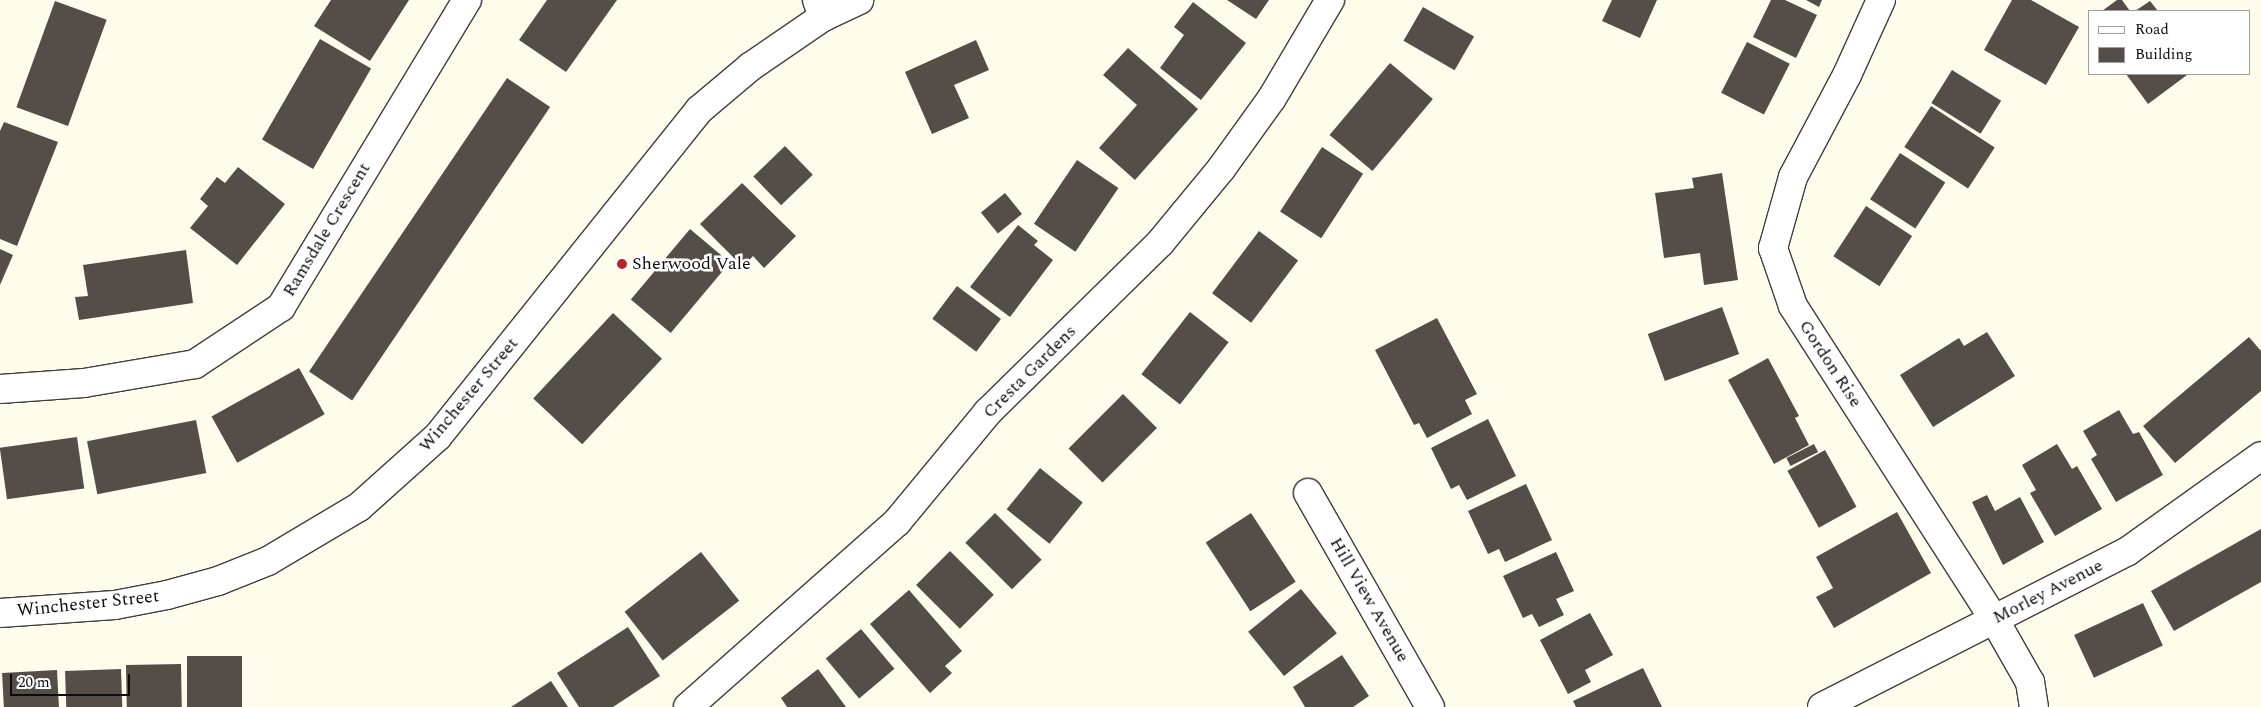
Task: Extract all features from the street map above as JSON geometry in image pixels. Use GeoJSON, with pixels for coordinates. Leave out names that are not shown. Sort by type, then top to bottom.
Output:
{"type":"FeatureCollection","features":[{"type":"Feature","properties":{"kind":"street","name":"Ramsdale Crescent"},"geometry":{"type":"LineString","coordinates":[[0,389],[84,382],[195,364],[281,307],[467,0]]}},
{"type":"Feature","properties":{"kind":"street"},"geometry":{"type":"LineString","coordinates":[[820,8],[859,0]]}},
{"type":"Feature","properties":{"kind":"street","name":"Cresta Gardens"},"geometry":{"type":"LineString","coordinates":[[688,707],[896,522],[988,412],[1160,243],[1221,169],[1272,98],[1330,0]]}},
{"type":"Feature","properties":{"kind":"street","name":"Gordon Rise"},"geometry":{"type":"LineString","coordinates":[[1881,0],[1847,75],[1794,177],[1773,248],[1793,306],[1994,619],[2030,682],[2034,707]]}},
{"type":"Feature","properties":{"kind":"street","name":"Winchester Street"},"geometry":{"type":"LineString","coordinates":[[0,613],[115,605],[167,595],[218,581],[268,561],[359,507],[438,436],[699,110],[820,8]]}},
{"type":"Feature","properties":{"kind":"street","name":"Morley Avenue"},"geometry":{"type":"LineString","coordinates":[[1822,707],[2128,551],[2261,456]]}},
{"type":"Feature","properties":{"kind":"street","name":"Hill View Avenue"},"geometry":{"type":"LineString","coordinates":[[1308,493],[1430,707]]}},
{"type":"Feature","properties":{"kind":"building"},"geometry":{"type":"Polygon","coordinates":[[[331,0],[409,0],[370,61],[314,26],[331,0]]]}},
{"type":"Feature","properties":{"kind":"building"},"geometry":{"type":"Polygon","coordinates":[[[547,0],[617,0],[566,72],[519,40],[547,0]]]}},
{"type":"Feature","properties":{"kind":"building"},"geometry":{"type":"Polygon","coordinates":[[[1227,0],[1269,0],[1256,19],[1227,0]]]}},
{"type":"Feature","properties":{"kind":"building"},"geometry":{"type":"Polygon","coordinates":[[[1612,0],[1657,0],[1640,38],[1602,21],[1612,0]]]}},
{"type":"Feature","properties":{"kind":"building"},"geometry":{"type":"Polygon","coordinates":[[[1771,0],[1785,0],[1817,15],[1796,58],[1753,37],[1771,0]]]}},
{"type":"Feature","properties":{"kind":"building"},"geometry":{"type":"Polygon","coordinates":[[[1806,0],[1822,0],[1819,7],[1806,0]]]}},
{"type":"Feature","properties":{"kind":"building"},"geometry":{"type":"Polygon","coordinates":[[[2012,0],[2031,0],[2079,27],[2046,85],[1984,50],[2012,0]]]}},
{"type":"Feature","properties":{"kind":"building"},"geometry":{"type":"Polygon","coordinates":[[[2117,0],[2122,0],[2129,10],[2103,10],[2117,0]]]}},
{"type":"Feature","properties":{"kind":"building"},"geometry":{"type":"Polygon","coordinates":[[[55,1],[107,20],[68,126],[16,107],[55,1]]]}},
{"type":"Feature","properties":{"kind":"building"},"geometry":{"type":"Polygon","coordinates":[[[2150,1],[2157,10],[2136,10],[2150,1]]]}},
{"type":"Feature","properties":{"kind":"building"},"geometry":{"type":"Polygon","coordinates":[[[1193,2],[1246,43],[1201,100],[1160,68],[1184,35],[1174,27],[1193,2]]]}},
{"type":"Feature","properties":{"kind":"building"},"geometry":{"type":"Polygon","coordinates":[[[1423,7],[1474,36],[1455,70],[1404,41],[1423,7]]]}},
{"type":"Feature","properties":{"kind":"building"},"geometry":{"type":"Polygon","coordinates":[[[320,39],[371,68],[313,169],[262,139],[320,39]]]}},
{"type":"Feature","properties":{"kind":"building"},"geometry":{"type":"Polygon","coordinates":[[[976,40],[989,70],[954,85],[969,118],[932,134],[905,72],[976,40]]]}},
{"type":"Feature","properties":{"kind":"building"},"geometry":{"type":"Polygon","coordinates":[[[1747,42],[1790,64],[1764,115],[1721,93],[1747,42]]]}},
{"type":"Feature","properties":{"kind":"building"},"geometry":{"type":"Polygon","coordinates":[[[1128,48],[1198,109],[1135,180],[1099,148],[1137,105],[1103,75],[1128,48]]]}},
{"type":"Feature","properties":{"kind":"building"},"geometry":{"type":"Polygon","coordinates":[[[1390,63],[1433,99],[1372,171],[1330,135],[1390,63]]]}},
{"type":"Feature","properties":{"kind":"building"},"geometry":{"type":"Polygon","coordinates":[[[1952,70],[2001,101],[1981,134],[1931,103],[1952,70]]]}},
{"type":"Feature","properties":{"kind":"building"},"geometry":{"type":"Polygon","coordinates":[[[2127,75],[2187,75],[2148,104],[2127,75]]]}},
{"type":"Feature","properties":{"kind":"building"},"geometry":{"type":"Polygon","coordinates":[[[507,78],[550,107],[352,401],[309,371],[507,78]]]}},
{"type":"Feature","properties":{"kind":"building"},"geometry":{"type":"Polygon","coordinates":[[[1931,106],[1995,147],[1968,188],[1904,147],[1931,106]]]}},
{"type":"Feature","properties":{"kind":"building"},"geometry":{"type":"Polygon","coordinates":[[[4,122],[58,142],[17,246],[0,239],[0,131],[4,122]]]}},
{"type":"Feature","properties":{"kind":"building"},"geometry":{"type":"Polygon","coordinates":[[[785,146],[813,175],[781,205],[753,177],[785,146]]]}},
{"type":"Feature","properties":{"kind":"building"},"geometry":{"type":"Polygon","coordinates":[[[1322,147],[1363,174],[1321,238],[1280,212],[1322,147]]]}},
{"type":"Feature","properties":{"kind":"building"},"geometry":{"type":"Polygon","coordinates":[[[1900,153],[1945,182],[1915,229],[1870,199],[1900,153]]]}},
{"type":"Feature","properties":{"kind":"building"},"geometry":{"type":"Polygon","coordinates":[[[1077,160],[1118,188],[1075,252],[1034,224],[1077,160]]]}},
{"type":"Feature","properties":{"kind":"building"},"geometry":{"type":"Polygon","coordinates":[[[238,167],[285,204],[237,265],[190,228],[208,206],[200,199],[217,177],[225,183],[238,167]]]}},
{"type":"Feature","properties":{"kind":"building"},"geometry":{"type":"Polygon","coordinates":[[[1722,173],[1738,280],[1704,285],[1700,253],[1664,258],[1655,193],[1694,188],[1692,178],[1722,173]]]}},
{"type":"Feature","properties":{"kind":"building"},"geometry":{"type":"Polygon","coordinates":[[[742,183],[796,236],[764,268],[753,256],[743,267],[700,224],[742,183]]]}},
{"type":"Feature","properties":{"kind":"building"},"geometry":{"type":"Polygon","coordinates":[[[1005,193],[1022,214],[998,233],[981,213],[1005,193]]]}},
{"type":"Feature","properties":{"kind":"building"},"geometry":{"type":"Polygon","coordinates":[[[1866,206],[1912,236],[1879,286],[1833,256],[1866,206]]]}},
{"type":"Feature","properties":{"kind":"building"},"geometry":{"type":"Polygon","coordinates":[[[1018,225],[1038,241],[1034,245],[1053,260],[1010,317],[970,287],[1018,225]]]}},
{"type":"Feature","properties":{"kind":"building"},"geometry":{"type":"Polygon","coordinates":[[[690,229],[730,262],[671,333],[631,299],[690,229]]]}},
{"type":"Feature","properties":{"kind":"building"},"geometry":{"type":"Polygon","coordinates":[[[1259,231],[1298,260],[1251,323],[1212,293],[1259,231]]]}},
{"type":"Feature","properties":{"kind":"building"},"geometry":{"type":"Polygon","coordinates":[[[0,249],[13,255],[0,285],[0,249]]]}},
{"type":"Feature","properties":{"kind":"building"},"geometry":{"type":"Polygon","coordinates":[[[186,250],[193,303],[79,320],[75,297],[88,296],[83,265],[186,250]]]}},
{"type":"Feature","properties":{"kind":"building"},"geometry":{"type":"Polygon","coordinates":[[[957,286],[1001,319],[976,352],[932,319],[957,286]]]}},
{"type":"Feature","properties":{"kind":"building"},"geometry":{"type":"Polygon","coordinates":[[[1722,307],[1739,354],[1665,381],[1648,334],[1722,307]]]}},
{"type":"Feature","properties":{"kind":"building"},"geometry":{"type":"Polygon","coordinates":[[[1190,312],[1229,342],[1180,404],[1141,374],[1190,312]]]}},
{"type":"Feature","properties":{"kind":"building"},"geometry":{"type":"Polygon","coordinates":[[[613,313],[662,359],[582,444],[533,399],[613,313]]]}},
{"type":"Feature","properties":{"kind":"building"},"geometry":{"type":"Polygon","coordinates":[[[1437,318],[1477,394],[1465,400],[1472,414],[1427,438],[1419,423],[1414,425],[1375,350],[1437,318]]]}},
{"type":"Feature","properties":{"kind":"building"},"geometry":{"type":"Polygon","coordinates":[[[1987,332],[2015,376],[1933,427],[1900,375],[1959,338],[1964,346],[1987,332]]]}},
{"type":"Feature","properties":{"kind":"building"},"geometry":{"type":"Polygon","coordinates":[[[2249,337],[2261,351],[2261,391],[2175,463],[2143,426],[2249,337]]]}},
{"type":"Feature","properties":{"kind":"building"},"geometry":{"type":"Polygon","coordinates":[[[1768,358],[1799,416],[1795,418],[1809,445],[1774,464],[1728,380],[1768,358]]]}},
{"type":"Feature","properties":{"kind":"building"},"geometry":{"type":"Polygon","coordinates":[[[299,368],[325,414],[237,463],[212,416],[299,368]]]}},
{"type":"Feature","properties":{"kind":"building"},"geometry":{"type":"Polygon","coordinates":[[[1123,394],[1157,428],[1102,482],[1069,448],[1123,394]]]}},
{"type":"Feature","properties":{"kind":"building"},"geometry":{"type":"Polygon","coordinates":[[[2119,410],[2133,434],[2139,432],[2163,475],[2116,502],[2091,459],[2097,455],[2083,431],[2119,410]]]}},
{"type":"Feature","properties":{"kind":"building"},"geometry":{"type":"Polygon","coordinates":[[[1488,419],[1516,476],[1467,500],[1459,485],[1451,489],[1431,448],[1488,419]]]}},
{"type":"Feature","properties":{"kind":"building"},"geometry":{"type":"Polygon","coordinates":[[[196,420],[206,473],[97,494],[87,441],[196,420]]]}},
{"type":"Feature","properties":{"kind":"building"},"geometry":{"type":"Polygon","coordinates":[[[77,437],[84,488],[7,499],[0,448],[77,437]]]}},
{"type":"Feature","properties":{"kind":"building"},"geometry":{"type":"Polygon","coordinates":[[[1814,444],[1818,452],[1790,466],[1786,458],[1814,444]]]}},
{"type":"Feature","properties":{"kind":"building"},"geometry":{"type":"Polygon","coordinates":[[[2057,444],[2072,469],[2077,466],[2102,509],[2055,536],[2030,493],[2036,490],[2022,465],[2057,444]]]}},
{"type":"Feature","properties":{"kind":"building"},"geometry":{"type":"Polygon","coordinates":[[[1825,450],[1857,507],[1819,528],[1787,471],[1825,450]]]}},
{"type":"Feature","properties":{"kind":"building"},"geometry":{"type":"Polygon","coordinates":[[[1040,468],[1083,503],[1049,544],[1007,509],[1040,468]]]}},
{"type":"Feature","properties":{"kind":"building"},"geometry":{"type":"Polygon","coordinates":[[[1526,484],[1552,540],[1505,562],[1499,549],[1488,554],[1468,511],[1526,484]]]}},
{"type":"Feature","properties":{"kind":"building"},"geometry":{"type":"Polygon","coordinates":[[[1987,495],[1995,511],[2020,497],[2044,542],[2003,565],[1972,502],[1987,495]]]}},
{"type":"Feature","properties":{"kind":"building"},"geometry":{"type":"Polygon","coordinates":[[[1897,512],[1931,573],[1834,628],[1816,597],[1833,588],[1816,557],[1897,512]]]}},
{"type":"Feature","properties":{"kind":"building"},"geometry":{"type":"Polygon","coordinates":[[[995,513],[1042,560],[1012,589],[965,543],[995,513]]]}},
{"type":"Feature","properties":{"kind":"building"},"geometry":{"type":"Polygon","coordinates":[[[1251,513],[1296,582],[1250,611],[1206,542],[1251,513]]]}},
{"type":"Feature","properties":{"kind":"building"},"geometry":{"type":"Polygon","coordinates":[[[2261,529],[2261,582],[2174,631],[2151,591],[2261,529]]]}},
{"type":"Feature","properties":{"kind":"building"},"geometry":{"type":"Polygon","coordinates":[[[950,551],[994,595],[960,629],[916,585],[950,551]]]}},
{"type":"Feature","properties":{"kind":"building"},"geometry":{"type":"Polygon","coordinates":[[[701,552],[739,601],[663,661],[625,612],[701,552]]]}},
{"type":"Feature","properties":{"kind":"building"},"geometry":{"type":"Polygon","coordinates":[[[1556,552],[1574,591],[1556,599],[1564,615],[1539,627],[1532,614],[1523,618],[1503,576],[1556,552]]]}},
{"type":"Feature","properties":{"kind":"building"},"geometry":{"type":"Polygon","coordinates":[[[1301,589],[1337,633],[1284,676],[1248,632],[1301,589]]]}},
{"type":"Feature","properties":{"kind":"building"},"geometry":{"type":"Polygon","coordinates":[[[909,590],[962,651],[945,666],[952,673],[930,693],[870,624],[909,590]]]}},
{"type":"Feature","properties":{"kind":"building"},"geometry":{"type":"Polygon","coordinates":[[[2143,603],[2163,646],[2094,678],[2074,635],[2143,603]]]}},
{"type":"Feature","properties":{"kind":"building"},"geometry":{"type":"Polygon","coordinates":[[[1590,613],[1613,655],[1585,670],[1591,682],[1568,694],[1540,640],[1590,613]]]}},
{"type":"Feature","properties":{"kind":"building"},"geometry":{"type":"Polygon","coordinates":[[[628,627],[660,676],[613,707],[579,707],[557,673],[628,627]]]}},
{"type":"Feature","properties":{"kind":"building"},"geometry":{"type":"Polygon","coordinates":[[[861,629],[894,669],[859,698],[826,659],[861,629]]]}},
{"type":"Feature","properties":{"kind":"building"},"geometry":{"type":"Polygon","coordinates":[[[1342,655],[1369,696],[1353,707],[1305,707],[1293,687],[1342,655]]]}},
{"type":"Feature","properties":{"kind":"building"},"geometry":{"type":"Polygon","coordinates":[[[187,656],[242,656],[242,707],[187,707],[187,656]]]}},
{"type":"Feature","properties":{"kind":"building"},"geometry":{"type":"Polygon","coordinates":[[[181,664],[182,707],[127,707],[126,665],[181,664]]]}},
{"type":"Feature","properties":{"kind":"building"},"geometry":{"type":"Polygon","coordinates":[[[1643,668],[1662,707],[1576,707],[1573,701],[1643,668]]]}},
{"type":"Feature","properties":{"kind":"building"},"geometry":{"type":"Polygon","coordinates":[[[121,669],[122,707],[66,707],[65,671],[121,669]]]}},
{"type":"Feature","properties":{"kind":"building"},"geometry":{"type":"Polygon","coordinates":[[[818,669],[846,707],[787,707],[781,698],[818,669]]]}},
{"type":"Feature","properties":{"kind":"building"},"geometry":{"type":"Polygon","coordinates":[[[57,670],[59,707],[4,707],[2,673],[57,670]]]}},
{"type":"Feature","properties":{"kind":"building"},"geometry":{"type":"Polygon","coordinates":[[[551,681],[568,707],[511,707],[551,681]]]}},
{"type":"Feature","properties":{"kind":"place","name":"Sherwood Vale"},"geometry":{"type":"Point","coordinates":[622,264]}}]}
